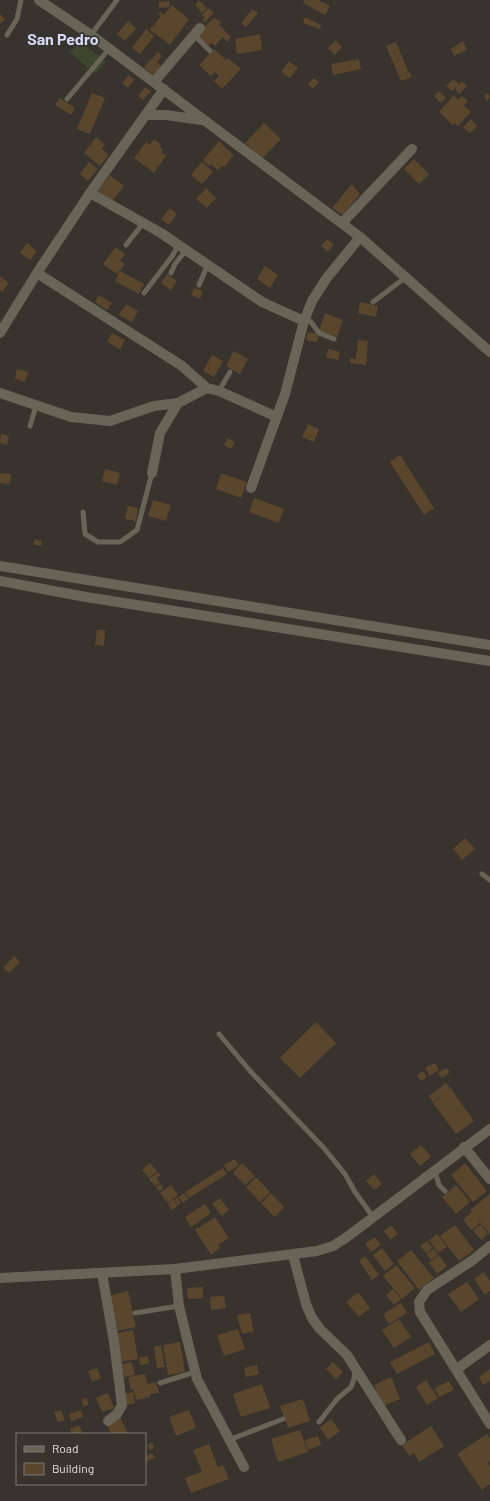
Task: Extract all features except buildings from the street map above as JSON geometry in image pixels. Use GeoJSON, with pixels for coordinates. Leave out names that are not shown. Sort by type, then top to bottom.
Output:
{"type":"FeatureCollection","features":[{"type":"Feature","properties":{"kind":"street"},"geometry":{"type":"LineString","coordinates":[[39,0],[91,35],[360,237],[490,352]]}},
{"type":"Feature","properties":{"kind":"street"},"geometry":{"type":"LineString","coordinates":[[154,82],[197,31]]}},
{"type":"Feature","properties":{"kind":"street"},"geometry":{"type":"LineString","coordinates":[[0,333],[37,273],[90,193],[164,89]]}},
{"type":"Feature","properties":{"kind":"street"},"geometry":{"type":"LineString","coordinates":[[146,115],[189,117],[206,121]]}},
{"type":"Feature","properties":{"kind":"street"},"geometry":{"type":"LineString","coordinates":[[342,223],[412,149]]}},
{"type":"Feature","properties":{"kind":"street"},"geometry":{"type":"LineString","coordinates":[[90,193],[144,222],[262,302],[305,319]]}},
{"type":"Feature","properties":{"kind":"street"},"geometry":{"type":"LineString","coordinates":[[251,488],[277,417],[305,319],[312,301],[323,284],[360,237]]}},
{"type":"Feature","properties":{"kind":"street"},"geometry":{"type":"LineString","coordinates":[[37,273],[182,366],[207,388],[219,391],[277,417]]}},
{"type":"Feature","properties":{"kind":"street"},"geometry":{"type":"LineString","coordinates":[[0,393],[71,417],[110,421],[154,406],[178,403],[207,388]]}},
{"type":"Feature","properties":{"kind":"street"},"geometry":{"type":"LineString","coordinates":[[152,474],[160,433],[178,403]]}},
{"type":"Feature","properties":{"kind":"street"},"geometry":{"type":"LineString","coordinates":[[0,566],[490,646]]}},
{"type":"Feature","properties":{"kind":"street"},"geometry":{"type":"LineString","coordinates":[[0,581],[86,597],[490,661]]}},
{"type":"Feature","properties":{"kind":"street"},"geometry":{"type":"LineString","coordinates":[[0,1278],[175,1269],[294,1255],[334,1246],[490,1129]]}},
{"type":"Feature","properties":{"kind":"street"},"geometry":{"type":"LineString","coordinates":[[464,1147],[490,1179]]}},
{"type":"Feature","properties":{"kind":"street"},"geometry":{"type":"LineString","coordinates":[[490,1246],[473,1260],[428,1290],[418,1302],[420,1312],[490,1424]]}},
{"type":"Feature","properties":{"kind":"street"},"geometry":{"type":"LineString","coordinates":[[294,1255],[306,1304],[312,1318],[320,1329],[340,1348],[401,1440]]}},
{"type":"Feature","properties":{"kind":"street"},"geometry":{"type":"LineString","coordinates":[[175,1269],[179,1306],[201,1389],[244,1467]]}},
{"type":"Feature","properties":{"kind":"street"},"geometry":{"type":"LineString","coordinates":[[102,1273],[114,1342],[122,1405],[117,1414],[108,1421]]}},
{"type":"Feature","properties":{"kind":"street"},"geometry":{"type":"LineString","coordinates":[[457,1369],[490,1345]]}},
{"type":"Feature","properties":{"kind":"lane"},"geometry":{"type":"LineString","coordinates":[[7,35],[17,19],[21,0]]}},
{"type":"Feature","properties":{"kind":"lane"},"geometry":{"type":"LineString","coordinates":[[91,35],[117,0]]}},
{"type":"Feature","properties":{"kind":"lane"},"geometry":{"type":"LineString","coordinates":[[197,31],[210,51]]}},
{"type":"Feature","properties":{"kind":"lane"},"geometry":{"type":"LineString","coordinates":[[67,99],[86,74],[109,49]]}},
{"type":"Feature","properties":{"kind":"lane"},"geometry":{"type":"LineString","coordinates":[[126,245],[144,222]]}},
{"type":"Feature","properties":{"kind":"lane"},"geometry":{"type":"LineString","coordinates":[[144,293],[173,255],[176,249],[175,242]]}},
{"type":"Feature","properties":{"kind":"lane"},"geometry":{"type":"LineString","coordinates":[[171,273],[175,264],[186,250]]}},
{"type":"Feature","properties":{"kind":"lane"},"geometry":{"type":"LineString","coordinates":[[199,285],[208,264]]}},
{"type":"Feature","properties":{"kind":"lane"},"geometry":{"type":"LineString","coordinates":[[373,302],[406,277]]}},
{"type":"Feature","properties":{"kind":"lane"},"geometry":{"type":"LineString","coordinates":[[305,319],[311,322],[319,333],[334,339]]}},
{"type":"Feature","properties":{"kind":"lane"},"geometry":{"type":"LineString","coordinates":[[219,391],[230,372]]}},
{"type":"Feature","properties":{"kind":"lane"},"geometry":{"type":"LineString","coordinates":[[30,426],[36,406]]}},
{"type":"Feature","properties":{"kind":"lane"},"geometry":{"type":"LineString","coordinates":[[83,512],[85,534],[98,542],[120,542],[137,530],[152,474]]}},
{"type":"Feature","properties":{"kind":"lane"},"geometry":{"type":"LineString","coordinates":[[482,874],[490,880]]}},
{"type":"Feature","properties":{"kind":"lane"},"geometry":{"type":"LineString","coordinates":[[219,1034],[251,1072],[323,1147],[374,1217]]}},
{"type":"Feature","properties":{"kind":"lane"},"geometry":{"type":"LineString","coordinates":[[435,1170],[436,1178],[445,1191]]}},
{"type":"Feature","properties":{"kind":"lane"},"geometry":{"type":"LineString","coordinates":[[135,1313],[179,1306]]}},
{"type":"Feature","properties":{"kind":"lane"},"geometry":{"type":"LineString","coordinates":[[319,1422],[337,1399],[351,1387],[355,1369]]}},
{"type":"Feature","properties":{"kind":"lane"},"geometry":{"type":"LineString","coordinates":[[160,1383],[196,1372]]}},
{"type":"Feature","properties":{"kind":"lane"},"geometry":{"type":"LineString","coordinates":[[229,1440],[283,1419]]}},
{"type":"Feature","properties":{"kind":"green space"},"geometry":{"type":"Polygon","coordinates":[[[79,41],[106,61],[96,74],[70,53],[79,41]]]}},
{"type":"Feature","properties":{"kind":"district","name":"San Pedro"},"geometry":{"type":"Point","coordinates":[63,39]}}]}
